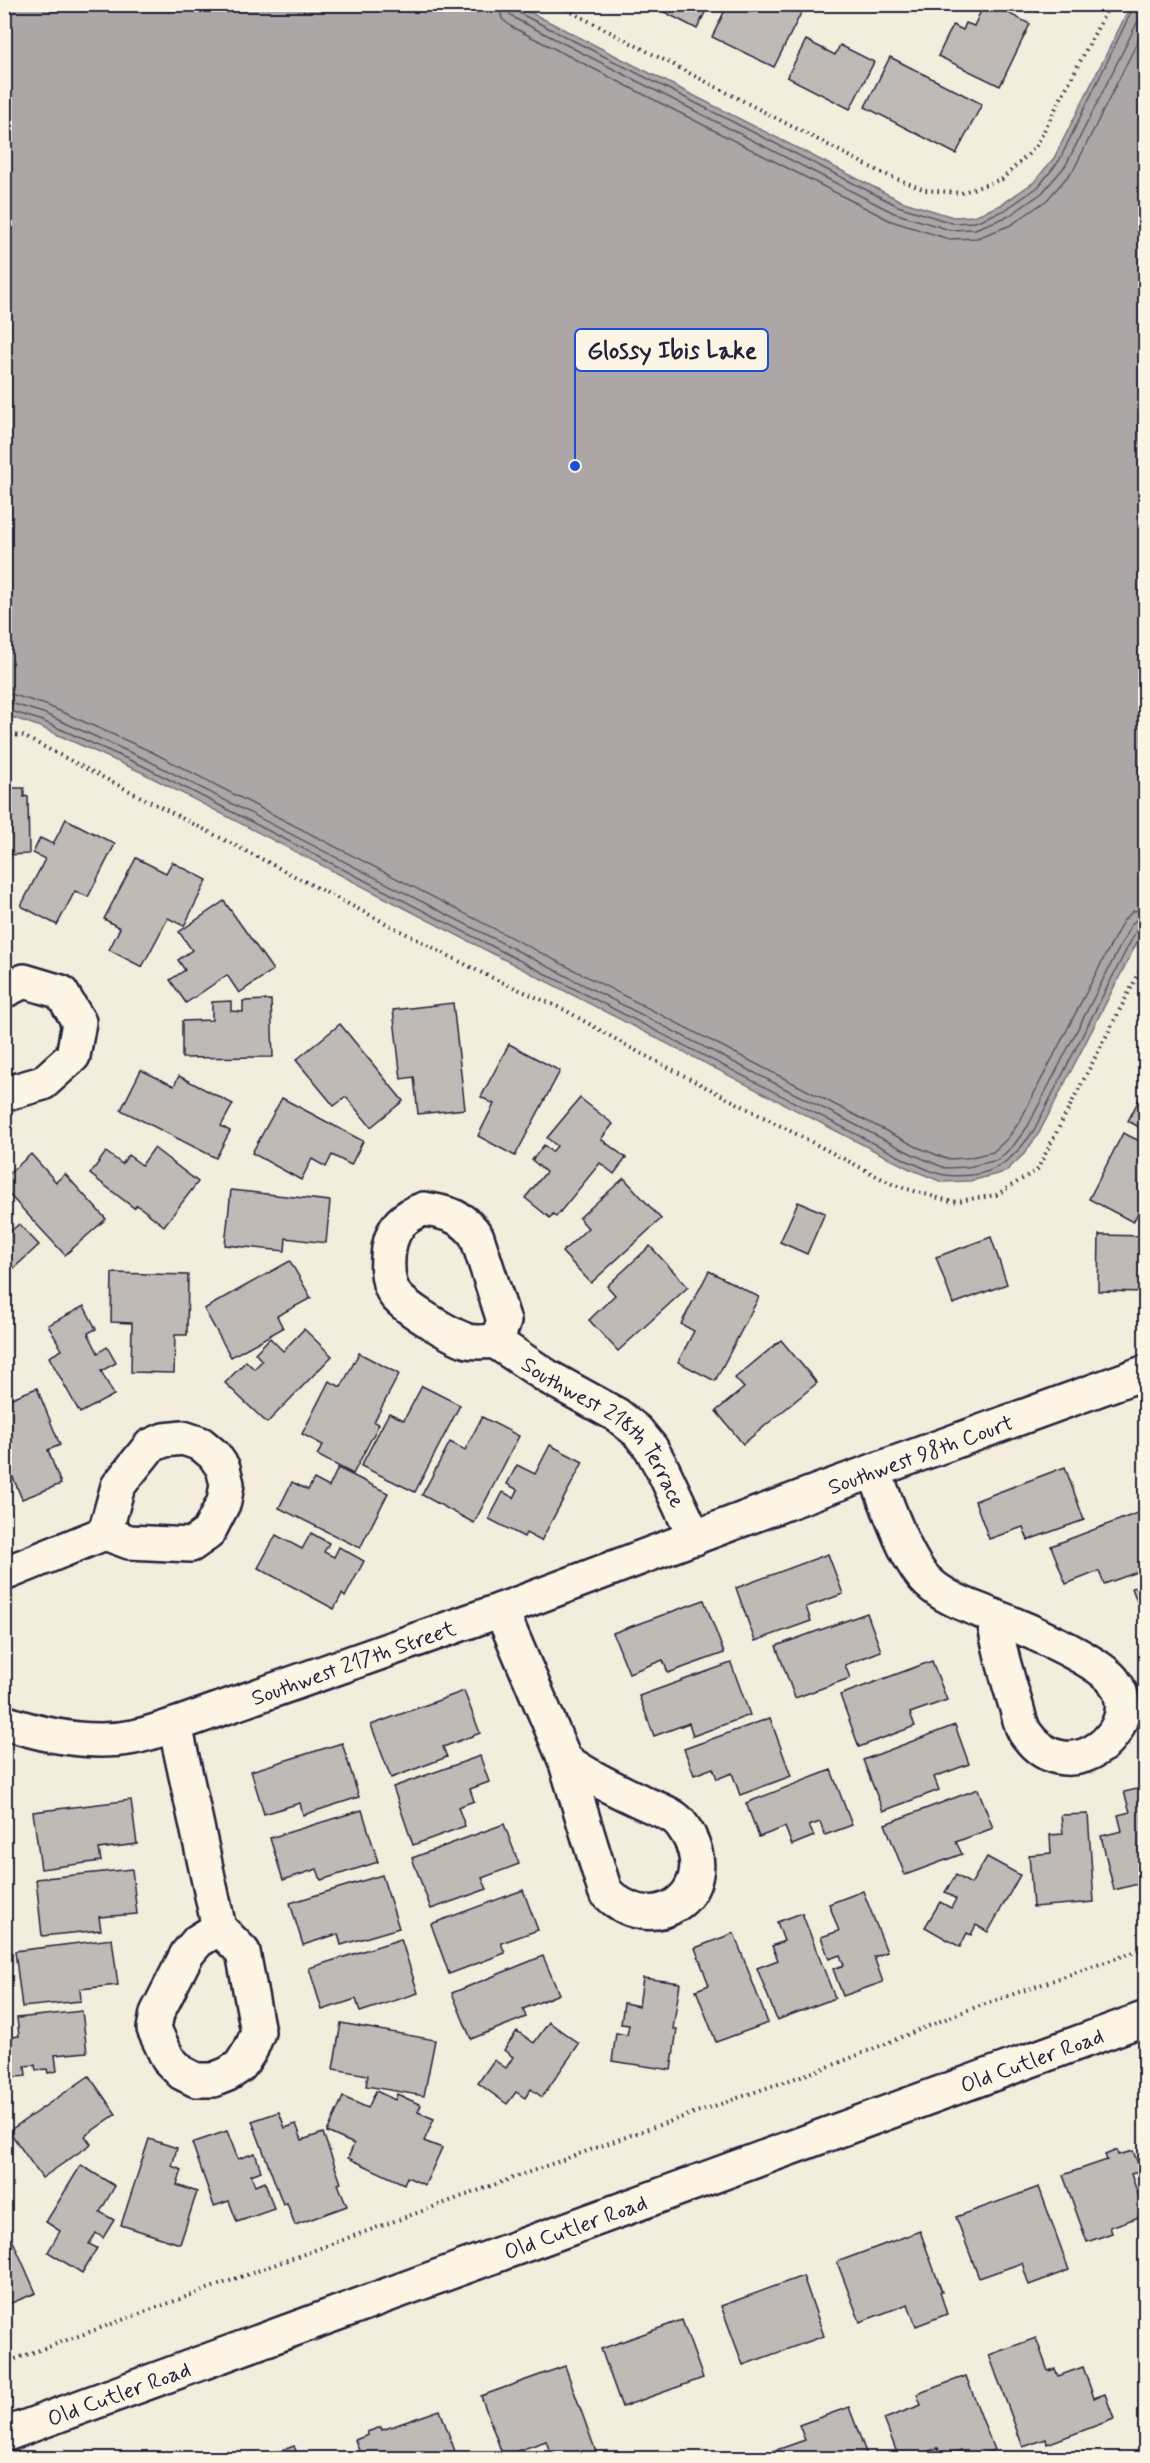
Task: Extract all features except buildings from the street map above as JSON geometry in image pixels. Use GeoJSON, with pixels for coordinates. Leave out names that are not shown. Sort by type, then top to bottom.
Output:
{"type":"FeatureCollection","features":[{"type":"Feature","properties":{"kind":"street"},"geometry":{"type":"LineString","coordinates":[[4,991],[24,981],[61,992],[79,1022],[73,1056],[44,1083],[4,1094]]}},
{"type":"Feature","properties":{"kind":"street","name":"Southwest 218th Terrace"},"geometry":{"type":"LineString","coordinates":[[496,1342],[548,1377],[617,1415],[637,1431],[651,1448],[663,1470],[695,1538]]}},
{"type":"Feature","properties":{"kind":"street","name":"Southwest 98th Court"},"geometry":{"type":"LineString","coordinates":[[695,1538],[1146,1372]]}},
{"type":"Feature","properties":{"kind":"street"},"geometry":{"type":"LineString","coordinates":[[874,1471],[914,1566],[929,1584],[949,1597],[1021,1627],[1099,1668],[1113,1680],[1121,1693],[1124,1711],[1116,1731],[1104,1745],[1088,1756],[1066,1758],[1049,1753],[1030,1739],[1024,1732],[1001,1658],[993,1616]]}},
{"type":"Feature","properties":{"kind":"street"},"geometry":{"type":"LineString","coordinates":[[4,1574],[105,1533]]}},
{"type":"Feature","properties":{"kind":"street","name":"Southwest 217th Street"},"geometry":{"type":"LineString","coordinates":[[4,1722],[34,1732],[62,1737],[101,1739],[133,1737],[175,1725],[501,1610],[695,1538]]}},
{"type":"Feature","properties":{"kind":"street"},"geometry":{"type":"LineString","coordinates":[[501,1610],[565,1760],[605,1891],[616,1903],[631,1910],[653,1914],[668,1910],[678,1903],[689,1893],[695,1881],[696,1863],[693,1846],[686,1831],[675,1817],[590,1778],[565,1760]]}},
{"type":"Feature","properties":{"kind":"street"},"geometry":{"type":"LineString","coordinates":[[175,1725],[219,1928]]}},
{"type":"Feature","properties":{"kind":"street","name":"Old Cutler Road"},"geometry":{"type":"LineString","coordinates":[[4,2435],[1146,2018]]}},
{"type":"Feature","properties":{"kind":"path"},"geometry":{"type":"LineString","coordinates":[[555,4],[882,173],[925,190],[961,192],[1002,179],[1035,148],[1110,4]]}},
{"type":"Feature","properties":{"kind":"path"},"geometry":{"type":"LineString","coordinates":[[4,734],[23,736],[486,975],[565,1010],[631,1048],[894,1185],[952,1202],[996,1195],[1037,1170],[1146,959]]}},
{"type":"Feature","properties":{"kind":"path"},"geometry":{"type":"LineString","coordinates":[[4,2363],[634,2134],[836,2064],[965,2011],[1146,1948]]}},
{"type":"Feature","properties":{"kind":"water"},"geometry":{"type":"Polygon","coordinates":[[[5,4],[516,5],[901,201],[953,217],[974,216],[1001,205],[1034,182],[1054,158],[1131,5],[1145,5],[1145,927],[1039,1133],[1024,1154],[1005,1172],[970,1181],[942,1182],[908,1168],[141,772],[38,726],[5,715],[5,4]]]}},
{"type":"Feature","properties":{"kind":"place","name":"Glossy Ibis Lake"},"geometry":{"type":"Point","coordinates":[575,466]}}]}
